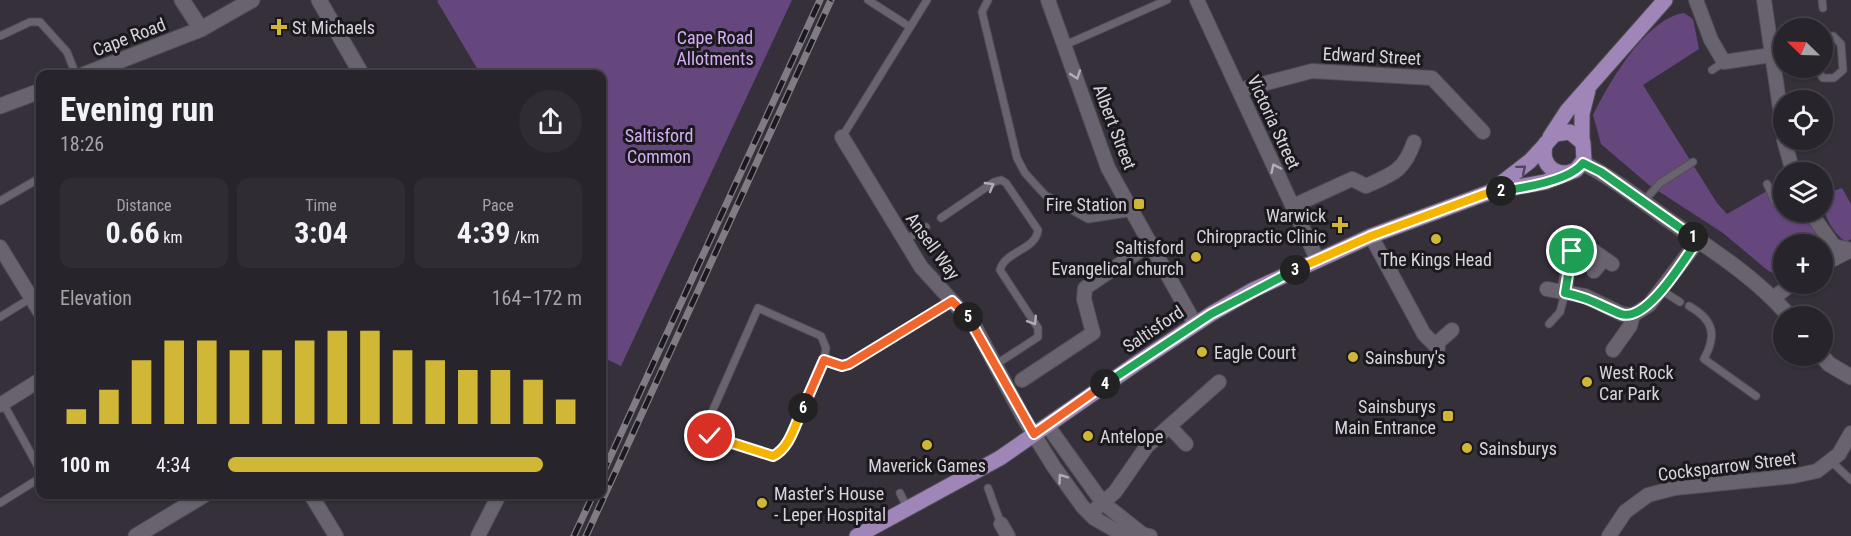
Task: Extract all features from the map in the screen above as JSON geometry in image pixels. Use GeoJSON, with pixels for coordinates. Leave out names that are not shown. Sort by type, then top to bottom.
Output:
{"type":"FeatureCollection","features":[{"type":"Feature","properties":{"kind":"main road"},"geometry":{"type":"LineString","coordinates":[[1490,192],[1530,161],[1567,111],[1665,0]]}},
{"type":"Feature","properties":{"kind":"main road"},"geometry":{"type":"LineString","coordinates":[[1490,192],[1545,182],[1576,170],[1583,163],[1585,152],[1582,141],[1582,114],[1589,85]]}},
{"type":"Feature","properties":{"kind":"main road"},"geometry":{"type":"LineString","coordinates":[[1567,173],[1557,172],[1547,164],[1543,152],[1547,141],[1556,134],[1566,132],[1582,141]]}},
{"type":"Feature","properties":{"kind":"main road","name":"Saltisford"},"geometry":{"type":"LineString","coordinates":[[856,536],[904,500],[1000,458],[1195,324],[1253,290],[1371,236],[1490,192]]}},
{"type":"Feature","properties":{"kind":"street"},"geometry":{"type":"LineString","coordinates":[[182,0],[201,29]]}},
{"type":"Feature","properties":{"kind":"street","name":"Cape Road"},"geometry":{"type":"LineString","coordinates":[[96,70],[201,29],[252,0]]}},
{"type":"Feature","properties":{"kind":"street"},"geometry":{"type":"LineString","coordinates":[[319,0],[360,70]]}},
{"type":"Feature","properties":{"kind":"street","name":"Albert Street"},"geometry":{"type":"LineString","coordinates":[[1048,0],[1108,168],[1195,324]]}},
{"type":"Feature","properties":{"kind":"street","name":"Victoria Street"},"geometry":{"type":"LineString","coordinates":[[1197,0],[1317,259]]}},
{"type":"Feature","properties":{"kind":"street"},"geometry":{"type":"LineString","coordinates":[[1764,0],[1777,90]]}},
{"type":"Feature","properties":{"kind":"street"},"geometry":{"type":"LineString","coordinates":[[1694,2],[1724,62],[1771,54]]}},
{"type":"Feature","properties":{"kind":"street","name":"Edward Street"},"geometry":{"type":"LineString","coordinates":[[1239,90],[1312,71],[1432,78],[1484,132]]}},
{"type":"Feature","properties":{"kind":"street"},"geometry":{"type":"LineString","coordinates":[[0,106],[36,92]]}},
{"type":"Feature","properties":{"kind":"street","name":"Ansell Way"},"geometry":{"type":"LineString","coordinates":[[842,137],[921,267],[974,325],[1054,467],[1095,518]]}},
{"type":"Feature","properties":{"kind":"street"},"geometry":{"type":"LineString","coordinates":[[1293,206],[1352,179],[1366,186],[1390,176],[1407,163],[1414,142]]}},
{"type":"Feature","properties":{"kind":"street"},"geometry":{"type":"LineString","coordinates":[[1583,163],[1698,240],[1780,306]]}},
{"type":"Feature","properties":{"kind":"street"},"geometry":{"type":"LineString","coordinates":[[1371,236],[1402,298],[1424,334],[1437,347],[1452,330]]}},
{"type":"Feature","properties":{"kind":"street"},"geometry":{"type":"LineString","coordinates":[[1547,289],[1591,298],[1622,314],[1633,315],[1644,310],[1698,240]]}},
{"type":"Feature","properties":{"kind":"street"},"geometry":{"type":"LineString","coordinates":[[1022,380],[1093,333],[1084,299],[1085,288],[1151,243]]}},
{"type":"Feature","properties":{"kind":"street"},"geometry":{"type":"LineString","coordinates":[[1833,243],[1839,248],[1851,250]]}},
{"type":"Feature","properties":{"kind":"street"},"geometry":{"type":"LineString","coordinates":[[0,247],[36,305]]}},
{"type":"Feature","properties":{"kind":"street"},"geometry":{"type":"LineString","coordinates":[[1565,293],[1569,256],[1575,247],[1589,248],[1608,262],[1594,271]]}},
{"type":"Feature","properties":{"kind":"street"},"geometry":{"type":"LineString","coordinates":[[1833,259],[1851,250]]}},
{"type":"Feature","properties":{"kind":"street"},"geometry":{"type":"LineString","coordinates":[[1773,298],[1778,294]]}},
{"type":"Feature","properties":{"kind":"street"},"geometry":{"type":"LineString","coordinates":[[1613,350],[1630,326],[1633,315]]}},
{"type":"Feature","properties":{"kind":"street"},"geometry":{"type":"LineString","coordinates":[[1832,366],[1851,377]]}},
{"type":"Feature","properties":{"kind":"street"},"geometry":{"type":"LineString","coordinates":[[1094,536],[1095,518],[1147,446],[1220,382]]}},
{"type":"Feature","properties":{"kind":"street"},"geometry":{"type":"LineString","coordinates":[[2,404],[36,383]]}},
{"type":"Feature","properties":{"kind":"street"},"geometry":{"type":"LineString","coordinates":[[1047,425],[1105,506],[1146,535]]}},
{"type":"Feature","properties":{"kind":"street"},"geometry":{"type":"LineString","coordinates":[[1170,427],[1186,444]]}},
{"type":"Feature","properties":{"kind":"street","name":"Cocksparrow Street"},"geometry":{"type":"LineString","coordinates":[[1609,536],[1634,504],[1661,490],[1794,476],[1816,471],[1831,461],[1851,433]]}},
{"type":"Feature","properties":{"kind":"street"},"geometry":{"type":"LineString","coordinates":[[136,536],[197,499]]}},
{"type":"Feature","properties":{"kind":"street"},"geometry":{"type":"LineString","coordinates":[[313,499],[336,536]]}},
{"type":"Feature","properties":{"kind":"street"},"geometry":{"type":"LineString","coordinates":[[478,536],[497,499]]}},
{"type":"Feature","properties":{"kind":"street"},"geometry":{"type":"LineString","coordinates":[[1095,518],[1121,532],[1146,535]]}},
{"type":"Feature","properties":{"kind":"lane"},"geometry":{"type":"LineString","coordinates":[[868,0],[910,27]]}},
{"type":"Feature","properties":{"kind":"lane"},"geometry":{"type":"LineString","coordinates":[[842,137],[927,0]]}},
{"type":"Feature","properties":{"kind":"lane"},"geometry":{"type":"LineString","coordinates":[[988,0],[982,12],[1017,158],[1025,173],[1045,195],[1088,219],[1134,212]]}},
{"type":"Feature","properties":{"kind":"lane"},"geometry":{"type":"LineString","coordinates":[[1065,45],[1167,0]]}},
{"type":"Feature","properties":{"kind":"lane"},"geometry":{"type":"LineString","coordinates":[[0,36],[30,22],[40,22],[67,52],[74,70]]}},
{"type":"Feature","properties":{"kind":"lane"},"geometry":{"type":"LineString","coordinates":[[1833,36],[1841,44],[1843,70],[1833,78]]}},
{"type":"Feature","properties":{"kind":"lane"},"geometry":{"type":"LineString","coordinates":[[1712,70],[1724,62]]}},
{"type":"Feature","properties":{"kind":"lane"},"geometry":{"type":"LineString","coordinates":[[1643,202],[1660,183],[1693,162]]}},
{"type":"Feature","properties":{"kind":"lane"},"geometry":{"type":"LineString","coordinates":[[0,201],[36,180]]}},
{"type":"Feature","properties":{"kind":"lane"},"geometry":{"type":"LineString","coordinates":[[941,218],[994,182],[1001,180],[1006,183],[1038,230],[1036,239],[1005,260],[1000,270],[1038,328],[1038,337],[996,365]]}},
{"type":"Feature","properties":{"kind":"lane"},"geometry":{"type":"LineString","coordinates":[[1767,184],[1773,198]]}},
{"type":"Feature","properties":{"kind":"lane"},"geometry":{"type":"LineString","coordinates":[[904,241],[926,227]]}},
{"type":"Feature","properties":{"kind":"lane"},"geometry":{"type":"LineString","coordinates":[[1661,290],[1680,302]]}},
{"type":"Feature","properties":{"kind":"lane"},"geometry":{"type":"LineString","coordinates":[[1550,324],[1560,312],[1565,293]]}},
{"type":"Feature","properties":{"kind":"lane"},"geometry":{"type":"LineString","coordinates":[[0,317],[32,298]]}},
{"type":"Feature","properties":{"kind":"lane"},"geometry":{"type":"LineString","coordinates":[[824,360],[842,366],[849,364],[952,301]]}},
{"type":"Feature","properties":{"kind":"lane"},"geometry":{"type":"LineString","coordinates":[[1689,306],[1702,315],[1712,334],[1713,341],[1704,358],[1756,396]]}},
{"type":"Feature","properties":{"kind":"lane"},"geometry":{"type":"LineString","coordinates":[[758,308],[821,336],[826,348],[824,360],[781,452],[773,456],[710,436],[704,430],[758,308]]}},
{"type":"Feature","properties":{"kind":"lane"},"geometry":{"type":"LineString","coordinates":[[2,404],[36,463]]}},
{"type":"Feature","properties":{"kind":"lane"},"geometry":{"type":"LineString","coordinates":[[1831,461],[1850,478]]}},
{"type":"Feature","properties":{"kind":"lane"},"geometry":{"type":"LineString","coordinates":[[0,503],[36,480]]}},
{"type":"Feature","properties":{"kind":"lane"},"geometry":{"type":"LineString","coordinates":[[988,488],[1004,530]]}},
{"type":"Feature","properties":{"kind":"green space","name":"Saltisford Common"},"geometry":{"type":"Polygon","coordinates":[[[792,0],[621,366],[606,359],[606,70],[478,70],[437,1],[792,0]]]}},
{"type":"Feature","properties":{"kind":"green space"},"geometry":{"type":"Polygon","coordinates":[[[1684,13],[1693,19],[1699,49],[1643,85],[1717,203],[1727,214],[1767,191],[1773,204],[1773,222],[1810,222],[1818,234],[1773,234],[1773,274],[1723,233],[1649,185],[1601,144],[1593,115],[1630,54],[1656,27],[1684,13]]]}},
{"type":"Feature","properties":{"kind":"green space"},"geometry":{"type":"Polygon","coordinates":[[[1842,188],[1851,204],[1851,239],[1846,242],[1840,238],[1829,222],[1833,222],[1833,191],[1842,188]]]}},
{"type":"Feature","properties":{"kind":"railway"},"geometry":{"type":"LineString","coordinates":[[606,466],[820,0]]}},
{"type":"Feature","properties":{"kind":"railway"},"geometry":{"type":"LineString","coordinates":[[606,492],[831,0]]}},
{"type":"Feature","properties":{"kind":"railway"},"geometry":{"type":"LineString","coordinates":[[574,536],[591,499]]}},
{"type":"Feature","properties":{"kind":"railway"},"geometry":{"type":"LineString","coordinates":[[586,536],[603,499]]}},
{"type":"Feature","properties":{"kind":"place","name":"St Michaels"},"geometry":{"type":"Point","coordinates":[279,27]}},
{"type":"Feature","properties":{"kind":"place","name":"Fire Station"},"geometry":{"type":"Point","coordinates":[1139,204]}},
{"type":"Feature","properties":{"kind":"place","name":"Warwick Chiropractic Clinic"},"geometry":{"type":"Point","coordinates":[1340,225]}},
{"type":"Feature","properties":{"kind":"place","name":"The Kings Head"},"geometry":{"type":"Point","coordinates":[1436,239]}},
{"type":"Feature","properties":{"kind":"place","name":"Saltisford Evangelical church"},"geometry":{"type":"Point","coordinates":[1196,257]}},
{"type":"Feature","properties":{"kind":"place","name":"Eagle Court"},"geometry":{"type":"Point","coordinates":[1202,352]}},
{"type":"Feature","properties":{"kind":"place","name":"Sainsbury's"},"geometry":{"type":"Point","coordinates":[1353,357]}},
{"type":"Feature","properties":{"kind":"place","name":"West Rock Car Park"},"geometry":{"type":"Point","coordinates":[1587,382]}},
{"type":"Feature","properties":{"kind":"place","name":"Sainsburys Main Entrance"},"geometry":{"type":"Point","coordinates":[1448,416]}},
{"type":"Feature","properties":{"kind":"place","name":"Antelope"},"geometry":{"type":"Point","coordinates":[1088,436]}},
{"type":"Feature","properties":{"kind":"place","name":"Maverick Games"},"geometry":{"type":"Point","coordinates":[927,445]}},
{"type":"Feature","properties":{"kind":"place","name":"Sainsburys"},"geometry":{"type":"Point","coordinates":[1467,448]}},
{"type":"Feature","properties":{"kind":"place","name":"Master's House - Leper Hospital"},"geometry":{"type":"Point","coordinates":[762,503]}},
{"type":"Feature","properties":{"kind":"route"},"geometry":{"type":"LineString","coordinates":[[710,436],[773,456],[781,452],[824,360],[842,366],[849,364],[952,301],[974,325],[1034,434],[1211,314],[1317,259],[1371,236],[1490,192],[1545,182],[1579,168],[1583,163],[1601,172],[1698,240],[1649,305],[1637,314],[1629,316],[1591,298],[1565,293],[1569,256],[1572,251]]}},
{"type":"Feature","properties":{"kind":"park label","name":"Cape Road Allotments"},"geometry":{"type":"Point","coordinates":[715,47]}}]}
